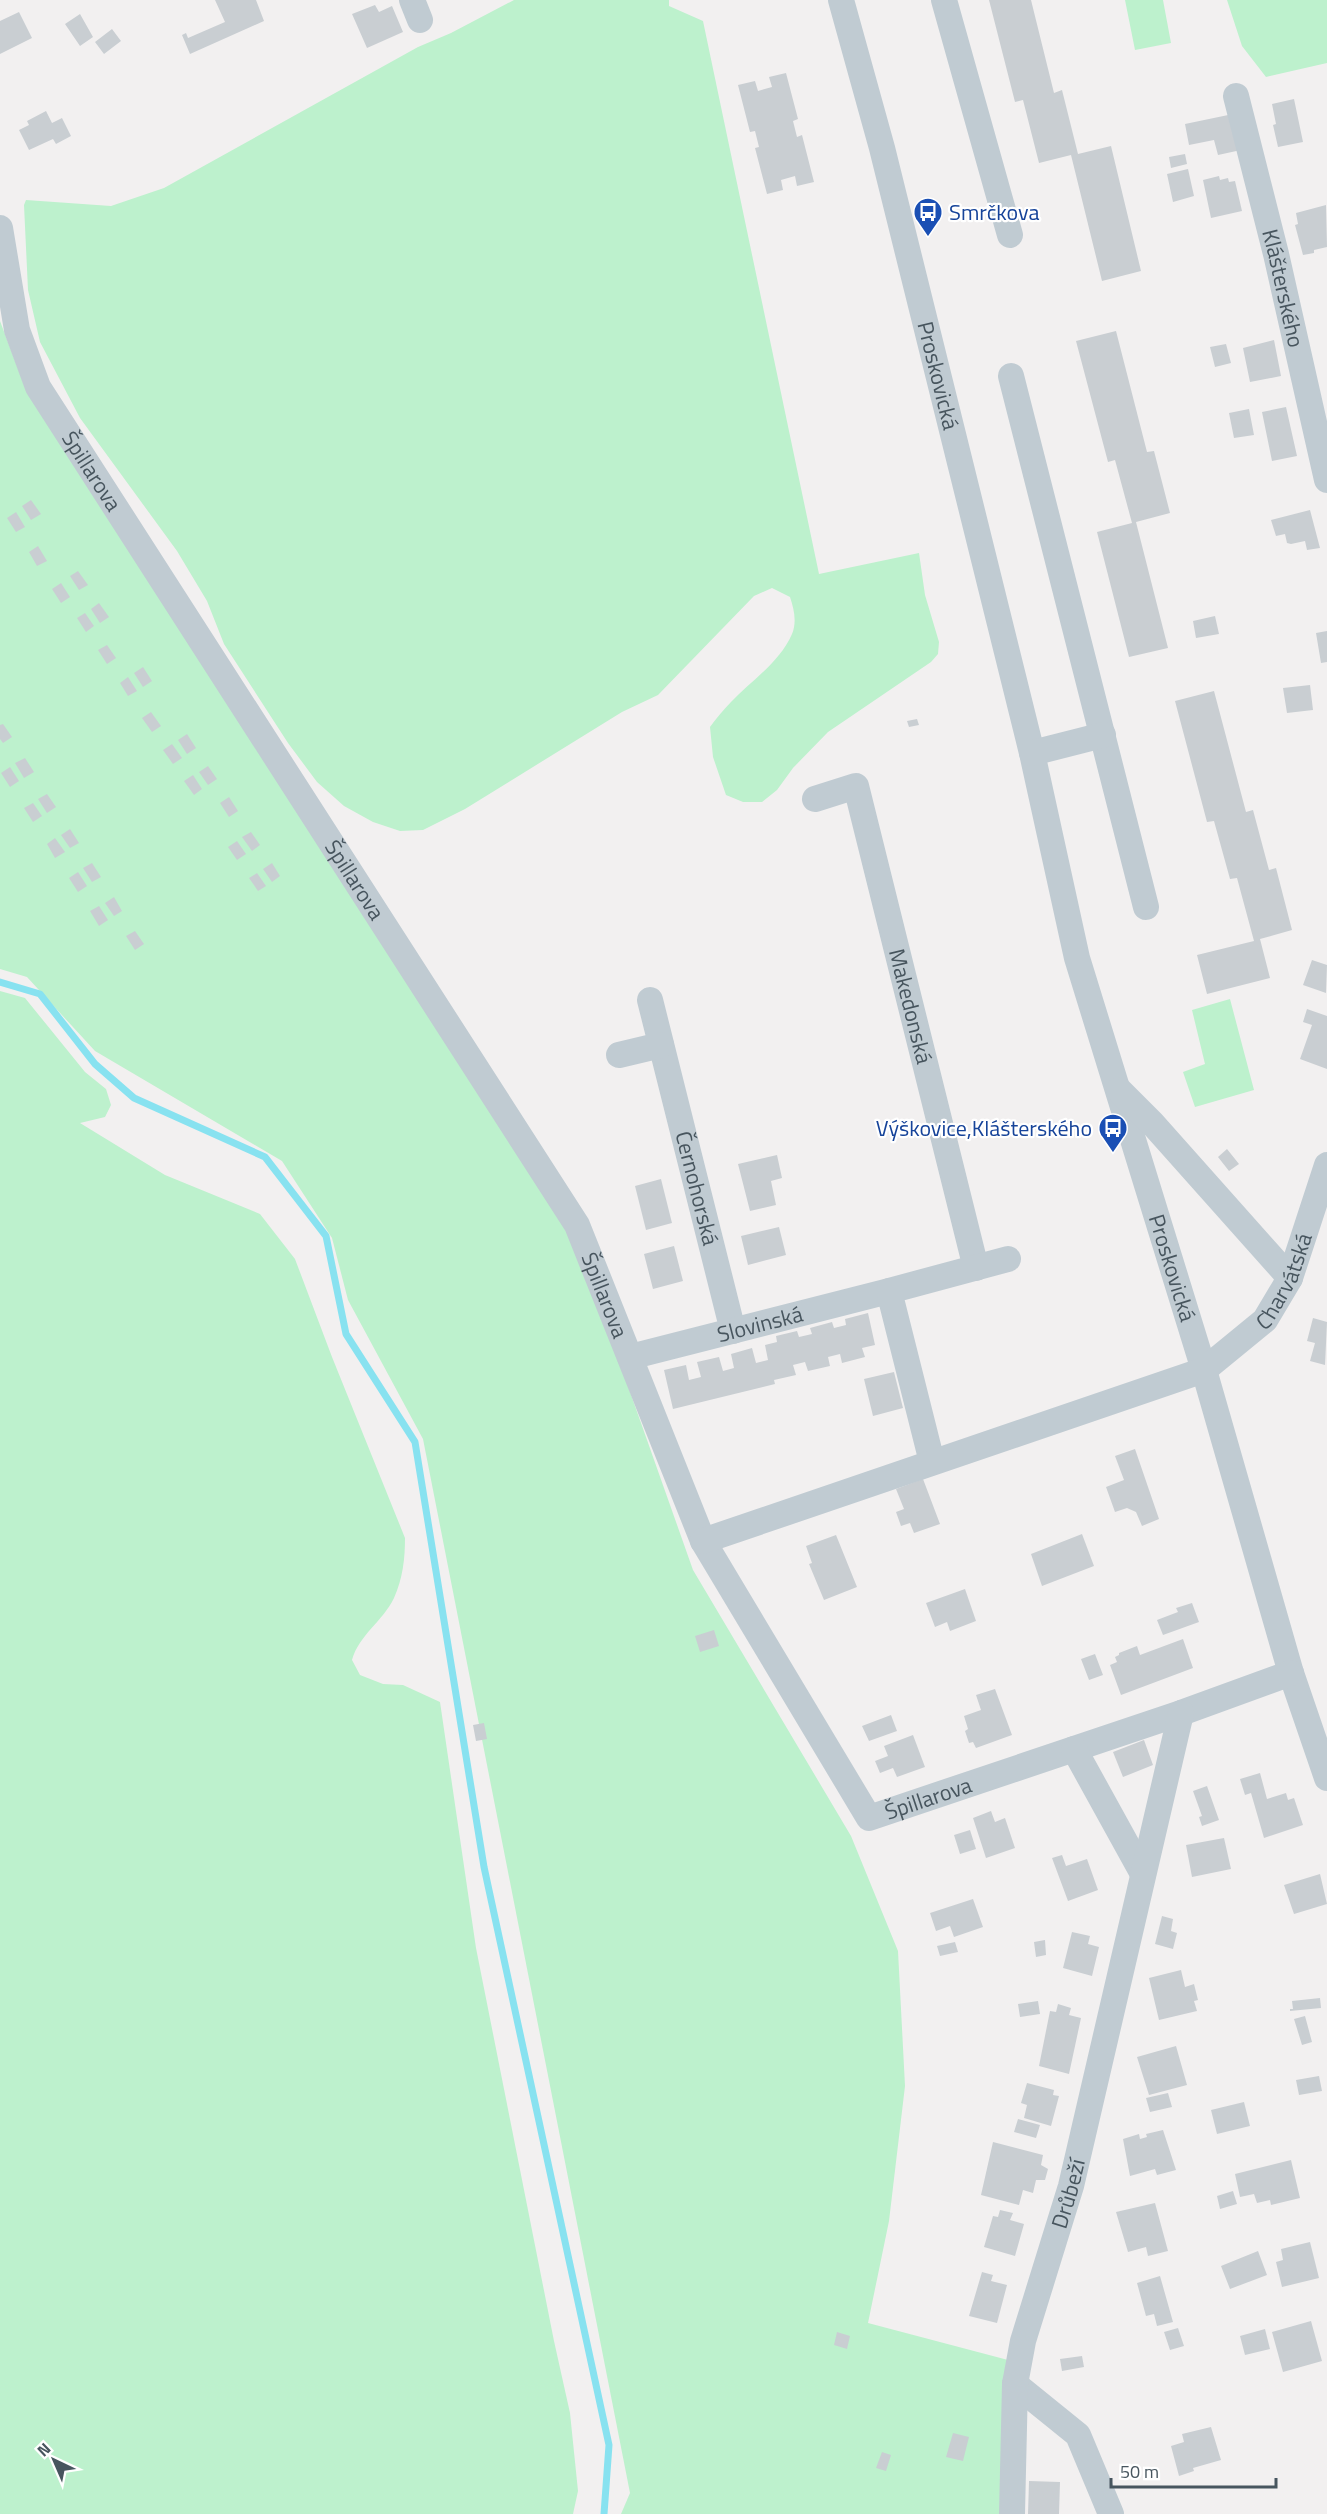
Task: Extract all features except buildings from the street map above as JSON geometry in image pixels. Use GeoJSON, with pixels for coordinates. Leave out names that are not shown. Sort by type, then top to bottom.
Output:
{"type":"FeatureCollection","features":[{"type":"Feature","properties":{"kind":"street","name":"Proskovická"},"geometry":{"type":"LineString","coordinates":[[841,0],[882,148],[1032,753],[1077,958],[1204,1370],[1291,1672],[1327,1778]]}},
{"type":"Feature","properties":{"kind":"street"},"geometry":{"type":"LineString","coordinates":[[944,0],[1010,235]]}},
{"type":"Feature","properties":{"kind":"street","name":"Klášterského"},"geometry":{"type":"LineString","coordinates":[[1236,96],[1276,254],[1327,480]]}},
{"type":"Feature","properties":{"kind":"street","name":"Špillarova"},"geometry":{"type":"LineString","coordinates":[[0,228],[17,330],[38,387],[577,1225],[703,1541],[869,1818],[1181,1713],[1291,1672]]}},
{"type":"Feature","properties":{"kind":"street"},"geometry":{"type":"LineString","coordinates":[[1011,376],[1146,907]]}},
{"type":"Feature","properties":{"kind":"street"},"geometry":{"type":"LineString","coordinates":[[1032,753],[1103,735]]}},
{"type":"Feature","properties":{"kind":"street","name":"Makedonská"},"geometry":{"type":"LineString","coordinates":[[815,799],[856,786],[976,1268]]}},
{"type":"Feature","properties":{"kind":"street","name":"Černohorská"},"geometry":{"type":"LineString","coordinates":[[650,1000],[733,1330]]}},
{"type":"Feature","properties":{"kind":"street"},"geometry":{"type":"LineString","coordinates":[[619,1054],[661,1045]]}},
{"type":"Feature","properties":{"kind":"street"},"geometry":{"type":"LineString","coordinates":[[1117,1089],[1152,1123],[1290,1278]]}},
{"type":"Feature","properties":{"kind":"street","name":"Charvátská"},"geometry":{"type":"LineString","coordinates":[[1204,1370],[1265,1320],[1290,1278],[1327,1165]]}},
{"type":"Feature","properties":{"kind":"street","name":"Slovinská"},"geometry":{"type":"LineString","coordinates":[[630,1357],[1008,1259]]}},
{"type":"Feature","properties":{"kind":"street"},"geometry":{"type":"LineString","coordinates":[[889,1291],[932,1462]]}},
{"type":"Feature","properties":{"kind":"street"},"geometry":{"type":"LineString","coordinates":[[703,1541],[1204,1370]]}},
{"type":"Feature","properties":{"kind":"street","name":"Drůbeží"},"geometry":{"type":"LineString","coordinates":[[1012,2514],[1015,2384],[1023,2341],[1071,2186],[1181,1713]]}},
{"type":"Feature","properties":{"kind":"street"},"geometry":{"type":"LineString","coordinates":[[1074,1749],[1143,1874]]}},
{"type":"Feature","properties":{"kind":"street"},"geometry":{"type":"LineString","coordinates":[[1015,2384],[1078,2435],[1112,2514]]}},
{"type":"Feature","properties":{"kind":"green space"},"geometry":{"type":"Polygon","coordinates":[[[514,0],[669,0],[669,6],[703,21],[819,574],[919,553],[925,595],[939,642],[938,654],[931,662],[828,732],[793,768],[777,790],[762,802],[743,802],[726,795],[713,757],[710,727],[728,705],[773,662],[792,634],[794,616],[790,597],[772,588],[754,596],[658,695],[622,712],[465,809],[423,830],[400,831],[373,822],[344,806],[317,782],[288,743],[224,644],[207,601],[177,551],[80,418],[40,342],[28,290],[24,205],[26,200],[111,206],[164,188],[418,47],[451,33],[514,0]]]}},
{"type":"Feature","properties":{"kind":"green space"},"geometry":{"type":"Polygon","coordinates":[[[1125,0],[1163,0],[1171,43],[1135,50],[1125,0]]]}},
{"type":"Feature","properties":{"kind":"green space"},"geometry":{"type":"Polygon","coordinates":[[[1227,0],[1327,0],[1327,63],[1266,77],[1242,46],[1227,0]]]}},
{"type":"Feature","properties":{"kind":"green space"},"geometry":{"type":"Polygon","coordinates":[[[0,321],[26,390],[577,1242],[693,1570],[851,1836],[898,1951],[905,2086],[889,2221],[868,2323],[1008,2360],[1000,2514],[621,2514],[630,2493],[423,1439],[348,1300],[332,1238],[282,1161],[95,1051],[27,977],[0,969],[0,321]]]}},
{"type":"Feature","properties":{"kind":"green space"},"geometry":{"type":"Polygon","coordinates":[[[0,991],[25,998],[85,1072],[106,1089],[111,1105],[105,1117],[80,1123],[165,1175],[260,1214],[295,1259],[405,1538],[403,1568],[394,1598],[384,1614],[365,1635],[352,1660],[360,1675],[383,1684],[403,1685],[440,1702],[476,1948],[570,2413],[578,2491],[573,2514],[0,2514],[0,991]]]}},
{"type":"Feature","properties":{"kind":"green space"},"geometry":{"type":"Polygon","coordinates":[[[1230,999],[1254,1090],[1195,1107],[1183,1072],[1205,1064],[1192,1010],[1230,999]]]}},
{"type":"Feature","properties":{"kind":"waterway"},"geometry":{"type":"LineString","coordinates":[[0,982],[40,994],[95,1064],[134,1098],[265,1157],[326,1236],[346,1334],[415,1442],[484,1867],[609,2445],[604,2514]]}},
{"type":"Feature","properties":{"kind":"place","name":"Smrčkova"},"geometry":{"type":"Point","coordinates":[928,238]}},
{"type":"Feature","properties":{"kind":"place","name":"Výškovice,Klášterského"},"geometry":{"type":"Point","coordinates":[1113,1154]}}]}
